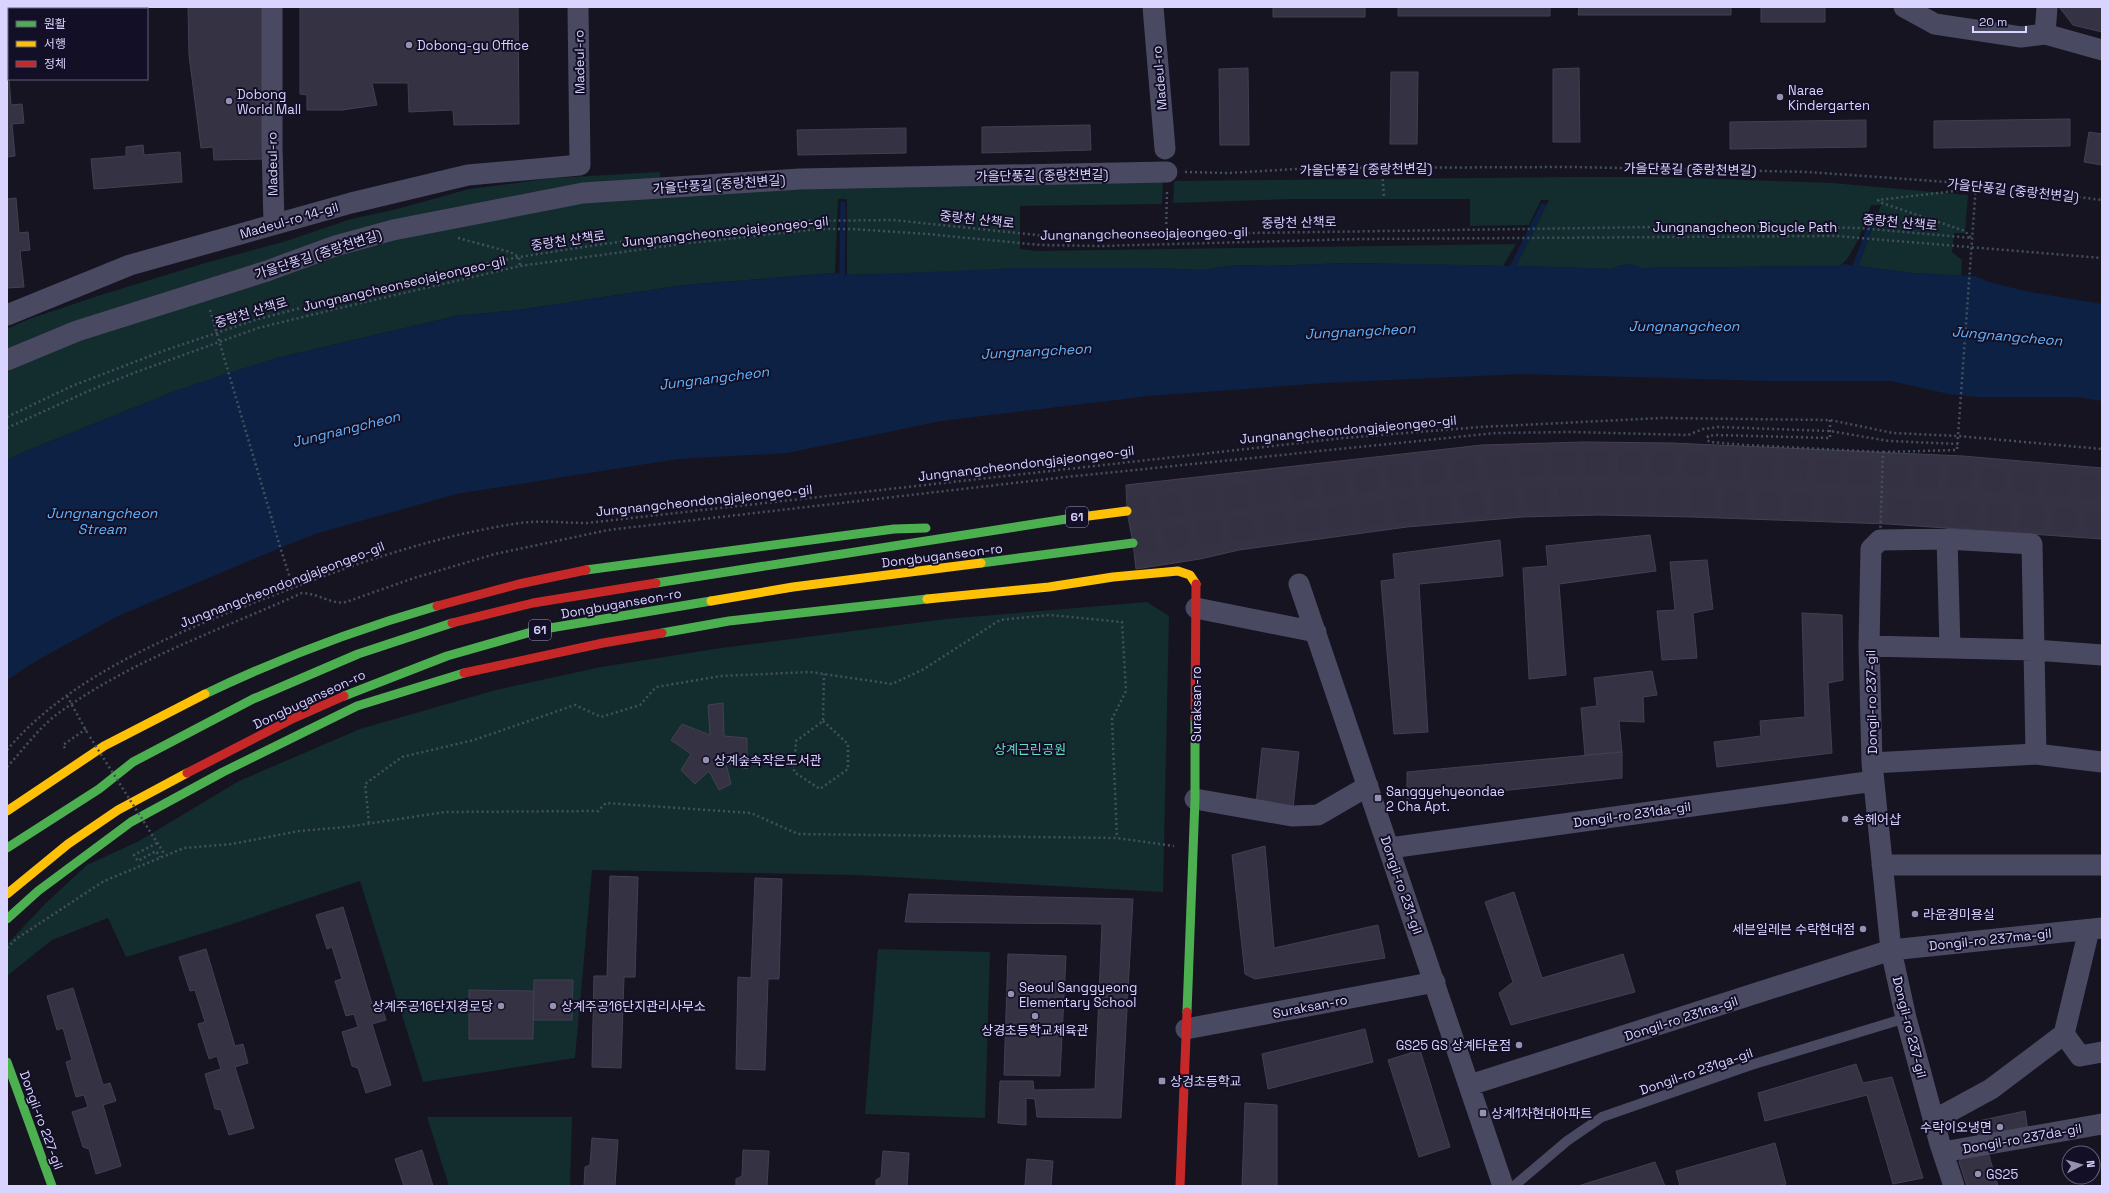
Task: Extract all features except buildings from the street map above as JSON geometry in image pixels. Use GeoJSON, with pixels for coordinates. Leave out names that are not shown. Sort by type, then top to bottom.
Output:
{"type":"FeatureCollection","features":[{"type":"Feature","properties":{"kind":"main road","name":"Dongbuganseon-ro"},"geometry":{"type":"LineString","coordinates":[[7,848],[98,789],[133,762],[253,699],[358,654],[440,626],[533,603],[1027,524],[1126,511]]}},
{"type":"Feature","properties":{"kind":"main road"},"geometry":{"type":"LineString","coordinates":[[957,527],[1027,524]]}},
{"type":"Feature","properties":{"kind":"main road"},"geometry":{"type":"LineString","coordinates":[[7,812],[116,739],[232,680],[317,644],[448,602],[581,570],[894,530],[933,528]]}},
{"type":"Feature","properties":{"kind":"main road","name":"Dongbuganseon-ro"},"geometry":{"type":"LineString","coordinates":[[7,894],[68,844],[118,810],[290,720],[371,684],[447,656],[538,630],[794,587],[1134,543]]}},
{"type":"Feature","properties":{"kind":"main road","name":"Suraksan-ro"},"geometry":{"type":"LineString","coordinates":[[7,919],[38,891],[131,822],[223,772],[357,706],[449,676],[603,644],[729,621],[934,598],[1049,587],[1113,577],[1178,571],[1190,575],[1196,584],[1195,799],[1180,1186]]}},
{"type":"Feature","properties":{"kind":"main road"},"geometry":{"type":"LineString","coordinates":[[7,914],[68,844]]}},
{"type":"Feature","properties":{"kind":"main road","name":"Dongil-ro 227-gil"},"geometry":{"type":"LineString","coordinates":[[7,1062],[52,1186]]}},
{"type":"Feature","properties":{"kind":"street","name":"Madeul-ro"},"geometry":{"type":"LineString","coordinates":[[272,7],[272,146],[274,224]]}},
{"type":"Feature","properties":{"kind":"street","name":"Madeul-ro"},"geometry":{"type":"LineString","coordinates":[[578,7],[580,165]]}},
{"type":"Feature","properties":{"kind":"street","name":"Madeul-ro"},"geometry":{"type":"LineString","coordinates":[[1153,7],[1165,149]]}},
{"type":"Feature","properties":{"kind":"street"},"geometry":{"type":"LineString","coordinates":[[1904,7],[1935,24],[2021,37],[2045,34],[2102,50]]}},
{"type":"Feature","properties":{"kind":"street"},"geometry":{"type":"LineString","coordinates":[[2045,34],[2047,7]]}},
{"type":"Feature","properties":{"kind":"street","name":"Madeul-ro 14-gil"},"geometry":{"type":"LineString","coordinates":[[7,315],[130,265],[274,224],[450,178],[482,173],[580,165]]}},
{"type":"Feature","properties":{"kind":"street","name":"가을단풍길 (중랑천변길)"},"geometry":{"type":"LineString","coordinates":[[7,360],[77,331],[267,271],[335,246],[392,230],[583,193],[800,179],[1167,172]]}},
{"type":"Feature","properties":{"kind":"street"},"geometry":{"type":"LineString","coordinates":[[1947,539],[1950,648]]}},
{"type":"Feature","properties":{"kind":"street"},"geometry":{"type":"LineString","coordinates":[[1880,540],[1947,539],[2032,544],[2036,754]]}},
{"type":"Feature","properties":{"kind":"street","name":"Dongil-ro 237-gil"},"geometry":{"type":"LineString","coordinates":[[1880,540],[1871,549],[1869,646],[1873,772],[1891,950],[1906,1018],[1943,1152],[1954,1186]]}},
{"type":"Feature","properties":{"kind":"street","name":"Dongil-ro 231-gil"},"geometry":{"type":"LineString","coordinates":[[1299,584],[1390,848],[1503,1186]]}},
{"type":"Feature","properties":{"kind":"street"},"geometry":{"type":"LineString","coordinates":[[1196,608],[1316,632]]}},
{"type":"Feature","properties":{"kind":"street"},"geometry":{"type":"LineString","coordinates":[[1869,646],[2035,650],[2102,655]]}},
{"type":"Feature","properties":{"kind":"street","name":"Dongil-ro 231da-gil"},"geometry":{"type":"LineString","coordinates":[[1390,848],[1873,772],[2036,754],[2102,762]]}},
{"type":"Feature","properties":{"kind":"street"},"geometry":{"type":"LineString","coordinates":[[1195,799],[1292,816],[1318,815],[1368,786]]}},
{"type":"Feature","properties":{"kind":"street"},"geometry":{"type":"LineString","coordinates":[[1882,865],[2102,865]]}},
{"type":"Feature","properties":{"kind":"street","name":"Dongil-ro 237ma-gil"},"geometry":{"type":"LineString","coordinates":[[1891,950],[2095,929],[2064,1034]]}},
{"type":"Feature","properties":{"kind":"street","name":"Dongil-ro 231na-gil"},"geometry":{"type":"LineString","coordinates":[[1470,1085],[1891,950]]}},
{"type":"Feature","properties":{"kind":"street","name":"Suraksan-ro"},"geometry":{"type":"LineString","coordinates":[[1186,1029],[1435,982]]}},
{"type":"Feature","properties":{"kind":"street"},"geometry":{"type":"LineString","coordinates":[[1934,1120],[1991,1089],[2064,1034],[2080,1056],[2102,1052]]}},
{"type":"Feature","properties":{"kind":"street","name":"Dongil-ro 237da-gil"},"geometry":{"type":"LineString","coordinates":[[1943,1152],[2102,1124]]}},
{"type":"Feature","properties":{"kind":"lane","name":"Dongil-ro 231ga-gil"},"geometry":{"type":"LineString","coordinates":[[1514,1186],[1567,1141],[1602,1117],[1751,1066],[1906,1018]]}},
{"type":"Feature","properties":{"kind":"path","name":"가을단풍길 (중랑천변길)"},"geometry":{"type":"LineString","coordinates":[[1167,172],[1228,173],[1314,168],[1382,169],[1574,167],[1771,171],[1976,184],[2102,200]]}},
{"type":"Feature","properties":{"kind":"path"},"geometry":{"type":"LineString","coordinates":[[1382,169],[1384,197]]}},
{"type":"Feature","properties":{"kind":"path"},"geometry":{"type":"LineString","coordinates":[[1830,420],[1830,438],[1716,435],[1708,436],[1707,440],[1710,442],[1744,445],[1883,452],[1957,450],[1961,417],[1969,274],[1972,238],[1976,184],[1955,191],[1878,200],[1879,202],[1965,231],[1972,238]]}},
{"type":"Feature","properties":{"kind":"path"},"geometry":{"type":"LineString","coordinates":[[1166,234],[1167,204]]}},
{"type":"Feature","properties":{"kind":"path","name":"중랑천 산책로"},"geometry":{"type":"LineString","coordinates":[[7,417],[93,378],[216,332],[258,319],[347,296],[428,276],[519,257],[603,244],[795,221],[893,220],[1046,236],[1726,226],[1859,228],[1972,238]]}},
{"type":"Feature","properties":{"kind":"path","name":"Jungnangcheonseojajeongeo-gil"},"geometry":{"type":"LineString","coordinates":[[7,428],[93,388],[258,328],[520,266],[689,243],[796,231],[838,229],[1054,246],[1358,239],[1519,239]]}},
{"type":"Feature","properties":{"kind":"path","name":"Jungnangcheon Bicycle Path"},"geometry":{"type":"LineString","coordinates":[[1519,239],[1800,235],[1854,237],[1971,249]]}},
{"type":"Feature","properties":{"kind":"path"},"geometry":{"type":"LineString","coordinates":[[452,236],[510,252],[519,257],[520,266]]}},
{"type":"Feature","properties":{"kind":"path"},"geometry":{"type":"LineString","coordinates":[[1971,249],[2102,258]]}},
{"type":"Feature","properties":{"kind":"path"},"geometry":{"type":"LineString","coordinates":[[204,291],[293,588]]}},
{"type":"Feature","properties":{"kind":"path","name":"Jungnangcheondongjajeongeo-gil"},"geometry":{"type":"LineString","coordinates":[[7,750],[22,732],[43,712],[120,664],[170,638],[293,588],[386,554],[466,534],[520,523],[541,521],[587,523],[765,504],[1205,452],[1344,438],[1480,427],[1693,417],[1830,420],[1893,433],[1958,436],[2102,449]]}},
{"type":"Feature","properties":{"kind":"path"},"geometry":{"type":"LineString","coordinates":[[1880,540],[1883,452]]}},
{"type":"Feature","properties":{"kind":"path"},"geometry":{"type":"LineString","coordinates":[[369,823],[365,784],[402,757],[474,740],[575,706],[601,717],[640,705],[656,687],[721,676],[810,672],[892,684],[924,669],[1000,620],[1050,615],[1122,622],[1126,691],[1112,719],[1117,838]]}},
{"type":"Feature","properties":{"kind":"path"},"geometry":{"type":"LineString","coordinates":[[823,721],[796,741],[794,772],[820,789],[848,769],[848,744],[823,721],[824,674]]}},
{"type":"Feature","properties":{"kind":"path"},"geometry":{"type":"LineString","coordinates":[[67,696],[90,737],[165,855]]}},
{"type":"Feature","properties":{"kind":"path"},"geometry":{"type":"LineString","coordinates":[[7,948],[16,939],[104,882],[184,848],[232,844],[300,831],[445,812],[598,811],[606,803],[751,813],[798,834],[1117,838],[1192,848]]}},
{"type":"Feature","properties":{"kind":"path"},"geometry":{"type":"LineString","coordinates":[[157,843],[134,855],[138,861],[156,851],[160,857]]}},
{"type":"Feature","properties":{"kind":"green space"},"geometry":{"type":"Polygon","coordinates":[[[660,172],[661,192],[1163,181],[1162,204],[1020,206],[1020,249],[1037,251],[1516,244],[1503,266],[1348,263],[1269,266],[1239,265],[1202,270],[1150,268],[847,275],[847,199],[838,199],[835,273],[684,285],[518,310],[456,316],[277,358],[178,390],[7,460],[7,329],[29,319],[205,263],[283,242],[351,219],[397,209],[469,189],[553,178],[660,172]]]}},
{"type":"Feature","properties":{"kind":"green space"},"geometry":{"type":"Polygon","coordinates":[[[1663,177],[1832,183],[1968,195],[1965,233],[1954,233],[1952,252],[1962,260],[1961,276],[1912,273],[1858,266],[1881,205],[1871,205],[1854,248],[1844,262],[1839,266],[1641,268],[1634,265],[1622,265],[1611,269],[1516,266],[1549,200],[1541,200],[1529,225],[1470,226],[1470,199],[1291,199],[1173,203],[1174,181],[1663,177]]]}},
{"type":"Feature","properties":{"kind":"green space","name":"상계근린공원"},"geometry":{"type":"Polygon","coordinates":[[[1147,602],[1169,616],[1163,892],[856,875],[592,870],[575,1058],[423,1082],[360,881],[223,927],[126,957],[108,918],[52,940],[7,976],[7,944],[46,903],[87,865],[139,841],[239,781],[360,729],[496,690],[601,667],[721,648],[946,619],[1147,602]]]}},
{"type":"Feature","properties":{"kind":"green space"},"geometry":{"type":"Polygon","coordinates":[[[878,949],[990,952],[985,1118],[865,1114],[878,949]]]}},
{"type":"Feature","properties":{"kind":"green space"},"geometry":{"type":"Polygon","coordinates":[[[427,1117],[572,1117],[570,1186],[449,1186],[427,1117]]]}},
{"type":"Feature","properties":{"kind":"water","name":"Jungnangcheon Stream"},"geometry":{"type":"Polygon","coordinates":[[[1348,263],[1611,269],[1622,265],[1634,265],[1641,268],[1839,266],[1843,264],[1912,273],[1975,276],[1989,282],[2025,291],[2102,304],[2102,401],[2076,397],[1978,397],[1948,394],[1891,381],[1769,381],[1521,374],[1326,383],[1148,396],[941,421],[787,453],[678,459],[456,494],[315,534],[263,555],[118,616],[36,661],[7,680],[7,460],[178,390],[228,373],[277,358],[456,316],[518,310],[684,285],[835,273],[859,275],[1020,268],[1150,268],[1202,270],[1239,265],[1269,266],[1348,263]]]}},
{"type":"Feature","properties":{"kind":"waterway"},"geometry":{"type":"LineString","coordinates":[[842,280],[843,204]]}},
{"type":"Feature","properties":{"kind":"waterway"},"geometry":{"type":"LineString","coordinates":[[1510,272],[1543,206]]}},
{"type":"Feature","properties":{"kind":"waterway"},"geometry":{"type":"LineString","coordinates":[[1853,272],[1875,214]]}},
{"type":"Feature","properties":{"kind":"tunnel"},"geometry":{"type":"LineString","coordinates":[[1127,511],[1402,476],[1547,463],[1674,464],[1970,478],[2102,488]]}},
{"type":"Feature","properties":{"kind":"tunnel"},"geometry":{"type":"LineString","coordinates":[[1133,543],[1279,524],[1407,510],[1506,501],[1562,499],[1716,501],[2031,517],[2102,523]]}},
{"type":"Feature","properties":{"kind":"traffic: fast"},"geometry":{"type":"LineString","coordinates":[[656,583],[1073,518]]}},
{"type":"Feature","properties":{"kind":"traffic: fast"},"geometry":{"type":"LineString","coordinates":[[586,570],[894,529],[926,528]]}},
{"type":"Feature","properties":{"kind":"traffic: fast"},"geometry":{"type":"LineString","coordinates":[[981,563],[1133,543]]}},
{"type":"Feature","properties":{"kind":"traffic: fast"},"geometry":{"type":"LineString","coordinates":[[662,633],[729,621],[927,599]]}},
{"type":"Feature","properties":{"kind":"traffic: fast"},"geometry":{"type":"LineString","coordinates":[[344,696],[447,656],[538,630],[711,601]]}},
{"type":"Feature","properties":{"kind":"traffic: fast"},"geometry":{"type":"LineString","coordinates":[[205,694],[290,656],[348,634],[437,606]]}},
{"type":"Feature","properties":{"kind":"traffic: fast"},"geometry":{"type":"LineString","coordinates":[[7,848],[99,789],[133,762],[253,699],[358,654],[452,623]]}},
{"type":"Feature","properties":{"kind":"traffic: fast"},"geometry":{"type":"LineString","coordinates":[[7,919],[38,891],[131,822],[223,772],[357,706],[464,673]]}},
{"type":"Feature","properties":{"kind":"traffic: fast"},"geometry":{"type":"LineString","coordinates":[[1187,1012],[1195,799],[1195,718]]}},
{"type":"Feature","properties":{"kind":"traffic: fast"},"geometry":{"type":"LineString","coordinates":[[7,1062],[52,1186]]}},
{"type":"Feature","properties":{"kind":"traffic: slow"},"geometry":{"type":"LineString","coordinates":[[1073,518],[1127,511]]}},
{"type":"Feature","properties":{"kind":"traffic: slow"},"geometry":{"type":"LineString","coordinates":[[711,601],[793,587],[981,563]]}},
{"type":"Feature","properties":{"kind":"traffic: slow"},"geometry":{"type":"LineString","coordinates":[[927,599],[1049,587],[1113,577],[1178,571],[1190,575],[1196,584]]}},
{"type":"Feature","properties":{"kind":"traffic: slow"},"geometry":{"type":"LineString","coordinates":[[7,811],[104,746],[205,694]]}},
{"type":"Feature","properties":{"kind":"traffic: slow"},"geometry":{"type":"LineString","coordinates":[[7,894],[68,844],[118,810],[187,773]]}},
{"type":"Feature","properties":{"kind":"traffic: jam"},"geometry":{"type":"LineString","coordinates":[[437,606],[519,584],[586,570]]}},
{"type":"Feature","properties":{"kind":"traffic: jam"},"geometry":{"type":"LineString","coordinates":[[452,623],[533,603],[656,583]]}},
{"type":"Feature","properties":{"kind":"traffic: jam"},"geometry":{"type":"LineString","coordinates":[[1195,718],[1196,584]]}},
{"type":"Feature","properties":{"kind":"traffic: jam"},"geometry":{"type":"LineString","coordinates":[[464,673],[603,643],[662,633]]}},
{"type":"Feature","properties":{"kind":"traffic: jam"},"geometry":{"type":"LineString","coordinates":[[187,773],[290,720],[344,696]]}},
{"type":"Feature","properties":{"kind":"traffic: jam"},"geometry":{"type":"LineString","coordinates":[[1180,1186],[1187,1012]]}},
{"type":"Feature","properties":{"kind":"place","name":"Dobong-gu Office"},"geometry":{"type":"Point","coordinates":[409,45]}},
{"type":"Feature","properties":{"kind":"place","name":"Narae Kindergarten"},"geometry":{"type":"Point","coordinates":[1780,97]}},
{"type":"Feature","properties":{"kind":"place","name":"Dobong World Mall"},"geometry":{"type":"Point","coordinates":[229,101]}},
{"type":"Feature","properties":{"kind":"place","name":"상계숲속작은도서관"},"geometry":{"type":"Point","coordinates":[706,760]}},
{"type":"Feature","properties":{"kind":"place","name":"Sanggyehyeondae 2 Cha Apt."},"geometry":{"type":"Point","coordinates":[1378,798]}},
{"type":"Feature","properties":{"kind":"place","name":"송헤어샵"},"geometry":{"type":"Point","coordinates":[1845,819]}},
{"type":"Feature","properties":{"kind":"place","name":"라윤경미용실"},"geometry":{"type":"Point","coordinates":[1915,914]}},
{"type":"Feature","properties":{"kind":"place","name":"세븐일레븐 수락현대점"},"geometry":{"type":"Point","coordinates":[1863,929]}},
{"type":"Feature","properties":{"kind":"place","name":"Seoul Sanggyeong Elementary School"},"geometry":{"type":"Point","coordinates":[1011,994]}},
{"type":"Feature","properties":{"kind":"place","name":"상계주공16단지경로당"},"geometry":{"type":"Point","coordinates":[501,1006]}},
{"type":"Feature","properties":{"kind":"place","name":"상계주공16단지관리사무소"},"geometry":{"type":"Point","coordinates":[553,1006]}},
{"type":"Feature","properties":{"kind":"place","name":"상경초등학교체육관"},"geometry":{"type":"Point","coordinates":[1035,1016]}},
{"type":"Feature","properties":{"kind":"place","name":"GS25 GS 상계타운점"},"geometry":{"type":"Point","coordinates":[1519,1045]}},
{"type":"Feature","properties":{"kind":"place","name":"상겅초등학교"},"geometry":{"type":"Point","coordinates":[1162,1081]}},
{"type":"Feature","properties":{"kind":"place","name":"상계1차현대아파트"},"geometry":{"type":"Point","coordinates":[1483,1113]}},
{"type":"Feature","properties":{"kind":"place","name":"수락이오냉면"},"geometry":{"type":"Point","coordinates":[2000,1127]}},
{"type":"Feature","properties":{"kind":"place","name":"GS25"},"geometry":{"type":"Point","coordinates":[1978,1174]}},
{"type":"Feature","properties":{"kind":"water label","name":"Jungnangcheon"},"geometry":{"type":"Point","coordinates":[1684,326]}},
{"type":"Feature","properties":{"kind":"water label","name":"Jungnangcheon"},"geometry":{"type":"Point","coordinates":[1360,331]}},
{"type":"Feature","properties":{"kind":"water label","name":"Jungnangcheon"},"geometry":{"type":"Point","coordinates":[2007,336]}},
{"type":"Feature","properties":{"kind":"water label","name":"Jungnangcheon"},"geometry":{"type":"Point","coordinates":[1036,351]}},
{"type":"Feature","properties":{"kind":"water label","name":"Jungnangcheon"},"geometry":{"type":"Point","coordinates":[714,378]}},
{"type":"Feature","properties":{"kind":"water label","name":"Jungnangcheon"},"geometry":{"type":"Point","coordinates":[346,429]}}]}
